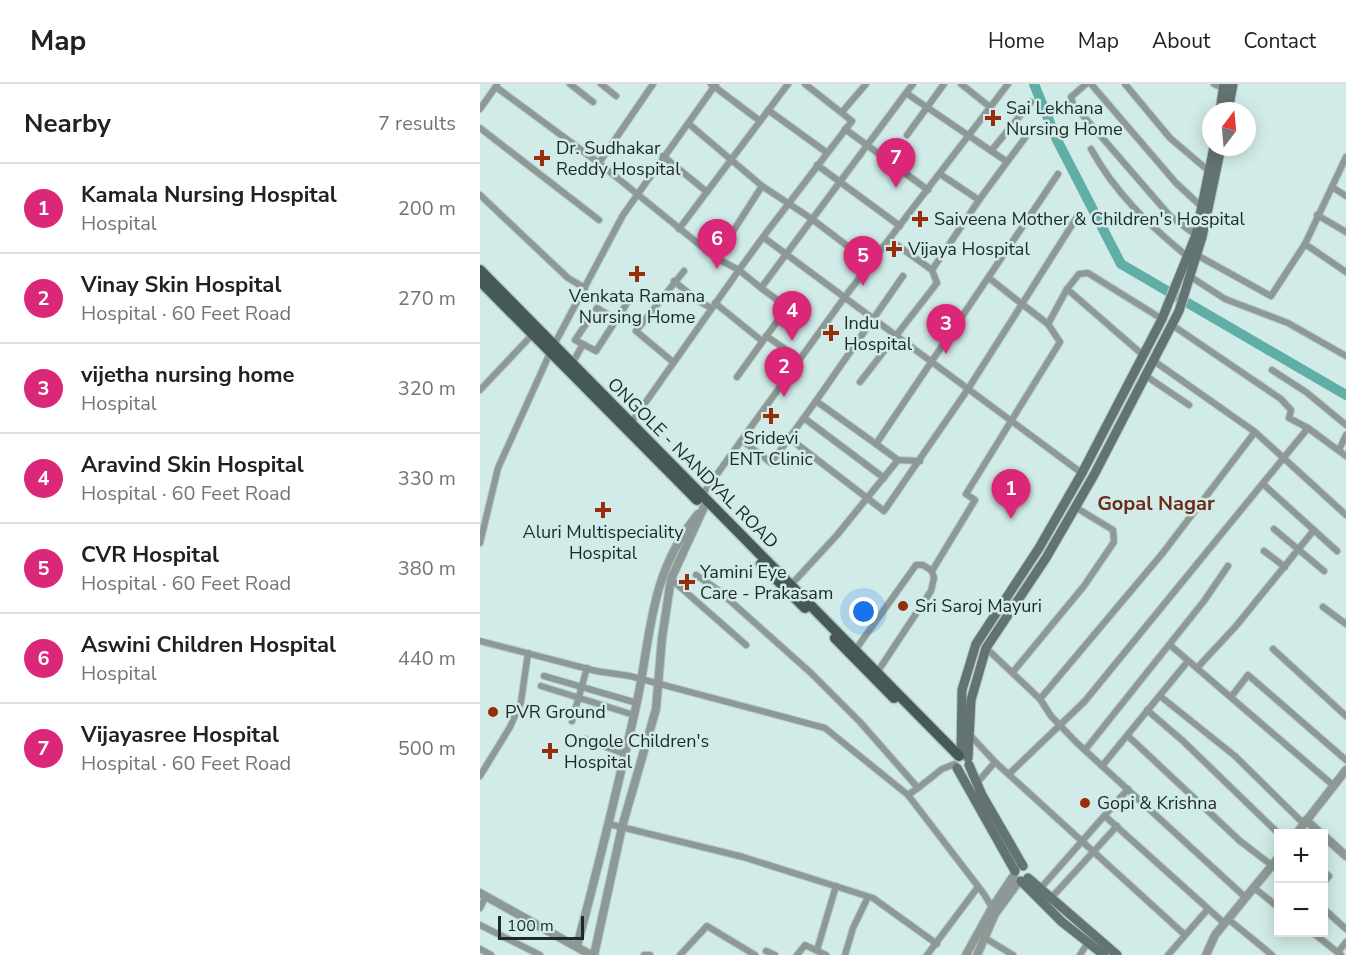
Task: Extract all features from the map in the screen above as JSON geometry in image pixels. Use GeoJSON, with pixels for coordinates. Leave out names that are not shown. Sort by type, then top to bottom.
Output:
{"type":"FeatureCollection","features":[{"type":"Feature","properties":{"kind":"main road"},"geometry":{"type":"LineString","coordinates":[[1221,102],[1224,85]]}},
{"type":"Feature","properties":{"kind":"main road"},"geometry":{"type":"LineString","coordinates":[[1224,85],[1227,102]]}},
{"type":"Feature","properties":{"kind":"main road"},"geometry":{"type":"LineString","coordinates":[[961,761],[969,734],[974,685],[986,648],[1046,558],[1091,481],[1182,305],[1213,156]]}},
{"type":"Feature","properties":{"kind":"main road"},"geometry":{"type":"LineString","coordinates":[[1192,254],[1219,156]]}},
{"type":"Feature","properties":{"kind":"main road","name":"ONGOLE - NANDYAL ROAD"},"geometry":{"type":"LineString","coordinates":[[480,270],[552,350],[961,761]]}},
{"type":"Feature","properties":{"kind":"main road"},"geometry":{"type":"LineString","coordinates":[[1104,955],[1020,875],[961,761],[962,690],[976,644],[1039,548],[1082,473],[1169,303],[1189,273]]}},
{"type":"Feature","properties":{"kind":"main road","name":"ONGOLE - NANDYAL ROAD"},"geometry":{"type":"LineString","coordinates":[[480,281],[532,335],[572,364],[585,383],[631,423],[703,501]]}},
{"type":"Feature","properties":{"kind":"main road","name":"ONGOLE - NANDYAL ROAD"},"geometry":{"type":"LineString","coordinates":[[789,587],[878,671],[961,761]]}},
{"type":"Feature","properties":{"kind":"main road"},"geometry":{"type":"LineString","coordinates":[[961,761],[976,783],[1020,875]]}},
{"type":"Feature","properties":{"kind":"main road"},"geometry":{"type":"LineString","coordinates":[[1037,892],[1117,955]]}},
{"type":"Feature","properties":{"kind":"street"},"geometry":{"type":"LineString","coordinates":[[570,84],[593,102]]}},
{"type":"Feature","properties":{"kind":"street"},"geometry":{"type":"LineString","coordinates":[[601,84],[616,96]]}},
{"type":"Feature","properties":{"kind":"street"},"geometry":{"type":"LineString","coordinates":[[599,163],[653,84]]}},
{"type":"Feature","properties":{"kind":"street"},"geometry":{"type":"LineString","coordinates":[[679,229],[788,84]]}},
{"type":"Feature","properties":{"kind":"street"},"geometry":{"type":"LineString","coordinates":[[631,423],[763,237],[852,121],[805,84]]}},
{"type":"Feature","properties":{"kind":"street"},"geometry":{"type":"LineString","coordinates":[[842,112],[866,84]]}},
{"type":"Feature","properties":{"kind":"street"},"geometry":{"type":"LineString","coordinates":[[761,288],[913,84]]}},
{"type":"Feature","properties":{"kind":"street"},"geometry":{"type":"LineString","coordinates":[[907,135],[944,84]]}},
{"type":"Feature","properties":{"kind":"street"},"geometry":{"type":"LineString","coordinates":[[961,84],[990,107]]}},
{"type":"Feature","properties":{"kind":"street"},"geometry":{"type":"LineString","coordinates":[[578,946],[643,680],[655,599],[670,554],[743,441],[800,359],[1008,84]]}},
{"type":"Feature","properties":{"kind":"street"},"geometry":{"type":"LineString","coordinates":[[1086,84],[1071,98],[1073,104],[1170,216],[1182,227],[1196,235]]}},
{"type":"Feature","properties":{"kind":"street"},"geometry":{"type":"LineString","coordinates":[[1091,84],[1176,183],[1203,207]]}},
{"type":"Feature","properties":{"kind":"street"},"geometry":{"type":"LineString","coordinates":[[1125,84],[1170,138],[1210,172]]}},
{"type":"Feature","properties":{"kind":"street"},"geometry":{"type":"LineString","coordinates":[[480,543],[498,468],[552,350],[636,195],[689,124],[714,85],[760,121]]}},
{"type":"Feature","properties":{"kind":"street"},"geometry":{"type":"LineString","coordinates":[[480,109],[497,86],[599,163],[716,258],[739,270],[761,288],[789,305],[737,377]]}},
{"type":"Feature","properties":{"kind":"street"},"geometry":{"type":"LineString","coordinates":[[906,93],[1006,161]]}},
{"type":"Feature","properties":{"kind":"street"},"geometry":{"type":"LineString","coordinates":[[991,151],[1031,102]]}},
{"type":"Feature","properties":{"kind":"street"},"geometry":{"type":"LineString","coordinates":[[768,110],[826,152]]}},
{"type":"Feature","properties":{"kind":"street"},"geometry":{"type":"LineString","coordinates":[[689,124],[762,186],[812,219],[871,264]]}},
{"type":"Feature","properties":{"kind":"street"},"geometry":{"type":"LineString","coordinates":[[480,128],[598,220]]}},
{"type":"Feature","properties":{"kind":"street"},"geometry":{"type":"LineString","coordinates":[[845,129],[928,190]]}},
{"type":"Feature","properties":{"kind":"street"},"geometry":{"type":"LineString","coordinates":[[932,270],[1006,161],[1030,131]]}},
{"type":"Feature","properties":{"kind":"street"},"geometry":{"type":"LineString","coordinates":[[1091,149],[1104,172],[1142,219],[1192,254],[1271,296],[1305,244],[1345,161]]}},
{"type":"Feature","properties":{"kind":"street"},"geometry":{"type":"LineString","coordinates":[[663,156],[707,192]]}},
{"type":"Feature","properties":{"kind":"street"},"geometry":{"type":"LineString","coordinates":[[817,165],[900,226]]}},
{"type":"Feature","properties":{"kind":"street"},"geometry":{"type":"LineString","coordinates":[[940,174],[979,200]]}},
{"type":"Feature","properties":{"kind":"street"},"geometry":{"type":"LineString","coordinates":[[876,444],[1058,174]]}},
{"type":"Feature","properties":{"kind":"street"},"geometry":{"type":"LineString","coordinates":[[716,258],[762,186]]}},
{"type":"Feature","properties":{"kind":"street"},"geometry":{"type":"LineString","coordinates":[[1332,188],[1346,196]]}},
{"type":"Feature","properties":{"kind":"street"},"geometry":{"type":"LineString","coordinates":[[480,195],[568,278],[585,288]]}},
{"type":"Feature","properties":{"kind":"street"},"geometry":{"type":"LineString","coordinates":[[1317,215],[1346,232]]}},
{"type":"Feature","properties":{"kind":"street"},"geometry":{"type":"LineString","coordinates":[[789,438],[884,511],[968,389],[1077,217]]}},
{"type":"Feature","properties":{"kind":"street"},"geometry":{"type":"LineString","coordinates":[[763,237],[1091,481]]}},
{"type":"Feature","properties":{"kind":"street"},"geometry":{"type":"LineString","coordinates":[[860,382],[937,283],[932,270],[890,240]]}},
{"type":"Feature","properties":{"kind":"street"},"geometry":{"type":"LineString","coordinates":[[1305,244],[1346,272]]}},
{"type":"Feature","properties":{"kind":"street"},"geometry":{"type":"LineString","coordinates":[[673,362],[636,331],[684,271]]}},
{"type":"Feature","properties":{"kind":"street"},"geometry":{"type":"LineString","coordinates":[[1048,324],[1067,289],[1079,274],[1088,273],[1162,319]]}},
{"type":"Feature","properties":{"kind":"street"},"geometry":{"type":"LineString","coordinates":[[1189,273],[1225,299],[1288,322],[1346,356]]}},
{"type":"Feature","properties":{"kind":"street"},"geometry":{"type":"LineString","coordinates":[[743,441],[771,463],[903,276]]}},
{"type":"Feature","properties":{"kind":"street"},"geometry":{"type":"LineString","coordinates":[[932,571],[975,500],[966,494],[1060,342],[1048,324],[989,278]]}},
{"type":"Feature","properties":{"kind":"street"},"geometry":{"type":"LineString","coordinates":[[674,281],[697,300],[713,306],[800,359]]}},
{"type":"Feature","properties":{"kind":"street"},"geometry":{"type":"LineString","coordinates":[[1067,289],[1143,355]]}},
{"type":"Feature","properties":{"kind":"street"},"geometry":{"type":"LineString","coordinates":[[617,320],[597,308],[575,340],[596,351],[617,320],[630,300]]}},
{"type":"Feature","properties":{"kind":"street"},"geometry":{"type":"LineString","coordinates":[[1172,325],[1281,399],[1291,410],[1289,418],[1308,428],[1346,456]]}},
{"type":"Feature","properties":{"kind":"street"},"geometry":{"type":"LineString","coordinates":[[480,390],[532,335]]}},
{"type":"Feature","properties":{"kind":"street"},"geometry":{"type":"LineString","coordinates":[[572,364],[584,344]]}},
{"type":"Feature","properties":{"kind":"street"},"geometry":{"type":"LineString","coordinates":[[1154,361],[1255,432],[1346,514]]}},
{"type":"Feature","properties":{"kind":"street"},"geometry":{"type":"LineString","coordinates":[[1272,370],[1306,392],[1346,425]]}},
{"type":"Feature","properties":{"kind":"street"},"geometry":{"type":"LineString","coordinates":[[1146,376],[1189,405]]}},
{"type":"Feature","properties":{"kind":"street"},"geometry":{"type":"LineString","coordinates":[[816,401],[898,460],[920,461]]}},
{"type":"Feature","properties":{"kind":"street"},"geometry":{"type":"LineString","coordinates":[[804,418],[884,478]]}},
{"type":"Feature","properties":{"kind":"street"},"geometry":{"type":"LineString","coordinates":[[1009,774],[1060,725],[1110,671],[1308,428]]}},
{"type":"Feature","properties":{"kind":"street"},"geometry":{"type":"LineString","coordinates":[[1040,699],[1162,554],[1255,432]]}},
{"type":"Feature","properties":{"kind":"street"},"geometry":{"type":"LineString","coordinates":[[1339,450],[1346,435]]}},
{"type":"Feature","properties":{"kind":"street"},"geometry":{"type":"LineString","coordinates":[[789,587],[867,499],[898,460]]}},
{"type":"Feature","properties":{"kind":"street"},"geometry":{"type":"LineString","coordinates":[[1263,484],[1336,551]]}},
{"type":"Feature","properties":{"kind":"street"},"geometry":{"type":"LineString","coordinates":[[480,908],[483,895],[593,955],[622,827],[656,709],[660,684],[662,638],[671,579],[703,501]]}},
{"type":"Feature","properties":{"kind":"street"},"geometry":{"type":"LineString","coordinates":[[1013,672],[1084,586],[1114,542],[1115,534],[1109,527],[1076,507]]}},
{"type":"Feature","properties":{"kind":"street"},"geometry":{"type":"LineString","coordinates":[[1274,529],[1324,571]]}},
{"type":"Feature","properties":{"kind":"street"},"geometry":{"type":"LineString","coordinates":[[1197,668],[1285,567],[1314,530]]}},
{"type":"Feature","properties":{"kind":"street"},"geometry":{"type":"LineString","coordinates":[[1264,551],[1285,567]]}},
{"type":"Feature","properties":{"kind":"street"},"geometry":{"type":"LineString","coordinates":[[856,649],[916,565],[923,565],[932,571],[934,578],[931,591],[878,671]]}},
{"type":"Feature","properties":{"kind":"street"},"geometry":{"type":"LineString","coordinates":[[1084,750],[1170,645],[1228,566]]}},
{"type":"Feature","properties":{"kind":"street"},"geometry":{"type":"LineString","coordinates":[[696,576],[718,590],[811,673],[860,722],[918,788]]}},
{"type":"Feature","properties":{"kind":"street"},"geometry":{"type":"LineString","coordinates":[[671,579],[746,645]]}},
{"type":"Feature","properties":{"kind":"street"},"geometry":{"type":"LineString","coordinates":[[1323,607],[1346,624]]}},
{"type":"Feature","properties":{"kind":"street"},"geometry":{"type":"LineString","coordinates":[[480,641],[660,684],[825,728],[908,795],[994,910]]}},
{"type":"Feature","properties":{"kind":"street"},"geometry":{"type":"LineString","coordinates":[[1170,645],[1334,786]]}},
{"type":"Feature","properties":{"kind":"street"},"geometry":{"type":"LineString","coordinates":[[986,648],[1040,699],[1060,725],[1084,750],[1245,897]]}},
{"type":"Feature","properties":{"kind":"street"},"geometry":{"type":"LineString","coordinates":[[1273,649],[1346,716]]}},
{"type":"Feature","properties":{"kind":"street"},"geometry":{"type":"LineString","coordinates":[[480,776],[510,727],[521,702],[528,653]]}},
{"type":"Feature","properties":{"kind":"street"},"geometry":{"type":"LineString","coordinates":[[1102,766],[1188,661]]}},
{"type":"Feature","properties":{"kind":"street"},"geometry":{"type":"LineString","coordinates":[[572,721],[587,668]]}},
{"type":"Feature","properties":{"kind":"street"},"geometry":{"type":"LineString","coordinates":[[1231,697],[1248,675],[1346,760]]}},
{"type":"Feature","properties":{"kind":"street"},"geometry":{"type":"LineString","coordinates":[[544,676],[637,703]]}},
{"type":"Feature","properties":{"kind":"street"},"geometry":{"type":"LineString","coordinates":[[541,686],[634,715]]}},
{"type":"Feature","properties":{"kind":"street"},"geometry":{"type":"LineString","coordinates":[[1160,696],[1234,756],[1314,829]]}},
{"type":"Feature","properties":{"kind":"street"},"geometry":{"type":"LineString","coordinates":[[1147,710],[1183,741],[1274,829]]}},
{"type":"Feature","properties":{"kind":"street"},"geometry":{"type":"LineString","coordinates":[[969,734],[995,762],[1185,935]]}},
{"type":"Feature","properties":{"kind":"street"},"geometry":{"type":"LineString","coordinates":[[1128,735],[1240,841],[1274,862]]}},
{"type":"Feature","properties":{"kind":"street"},"geometry":{"type":"LineString","coordinates":[[585,739],[625,754]]}},
{"type":"Feature","properties":{"kind":"street"},"geometry":{"type":"LineString","coordinates":[[908,795],[942,769],[961,761]]}},
{"type":"Feature","properties":{"kind":"street"},"geometry":{"type":"LineString","coordinates":[[976,783],[995,762]]}},
{"type":"Feature","properties":{"kind":"street"},"geometry":{"type":"LineString","coordinates":[[1300,829],[1346,770]]}},
{"type":"Feature","properties":{"kind":"street"},"geometry":{"type":"LineString","coordinates":[[1037,892],[1107,816],[1128,789]]}},
{"type":"Feature","properties":{"kind":"street"},"geometry":{"type":"LineString","coordinates":[[1107,816],[1209,909],[1272,955]]}},
{"type":"Feature","properties":{"kind":"street"},"geometry":{"type":"LineString","coordinates":[[609,824],[743,857],[868,897],[882,903],[937,944]]}},
{"type":"Feature","properties":{"kind":"street"},"geometry":{"type":"LineString","coordinates":[[1052,897],[1117,826]]}},
{"type":"Feature","properties":{"kind":"street"},"geometry":{"type":"LineString","coordinates":[[1328,840],[1346,856]]}},
{"type":"Feature","properties":{"kind":"street"},"geometry":{"type":"LineString","coordinates":[[1206,955],[1215,935],[1253,887],[1274,867]]}},
{"type":"Feature","properties":{"kind":"street"},"geometry":{"type":"LineString","coordinates":[[966,955],[994,910],[1020,875]]}},
{"type":"Feature","properties":{"kind":"street"},"geometry":{"type":"LineString","coordinates":[[817,950],[836,886]]}},
{"type":"Feature","properties":{"kind":"street"},"geometry":{"type":"LineString","coordinates":[[927,955],[978,887]]}},
{"type":"Feature","properties":{"kind":"street"},"geometry":{"type":"LineString","coordinates":[[1253,887],[1274,904]]}},
{"type":"Feature","properties":{"kind":"street"},"geometry":{"type":"LineString","coordinates":[[845,955],[853,928],[868,897]]}},
{"type":"Feature","properties":{"kind":"street"},"geometry":{"type":"LineString","coordinates":[[1168,955],[1209,909]]}},
{"type":"Feature","properties":{"kind":"street"},"geometry":{"type":"LineString","coordinates":[[977,955],[994,910]]}},
{"type":"Feature","properties":{"kind":"street"},"geometry":{"type":"LineString","coordinates":[[1328,913],[1346,929]]}},
{"type":"Feature","properties":{"kind":"street"},"geometry":{"type":"LineString","coordinates":[[480,925],[540,955]]}},
{"type":"Feature","properties":{"kind":"street"},"geometry":{"type":"LineString","coordinates":[[680,955],[707,926],[755,955]]}},
{"type":"Feature","properties":{"kind":"street"},"geometry":{"type":"LineString","coordinates":[[1317,937],[1339,954],[1346,942]]}},
{"type":"Feature","properties":{"kind":"street"},"geometry":{"type":"LineString","coordinates":[[985,938],[1013,955]]}},
{"type":"Feature","properties":{"kind":"street"},"geometry":{"type":"LineString","coordinates":[[1080,955],[1088,942]]}},
{"type":"Feature","properties":{"kind":"street"},"geometry":{"type":"LineString","coordinates":[[480,949],[491,955]]}},
{"type":"Feature","properties":{"kind":"street"},"geometry":{"type":"LineString","coordinates":[[799,950],[817,950],[826,955]]}},
{"type":"Feature","properties":{"kind":"street"},"geometry":{"type":"LineString","coordinates":[[766,951],[775,955]]}},
{"type":"Feature","properties":{"kind":"street"},"geometry":{"type":"LineString","coordinates":[[644,955],[650,955]]}},
{"type":"Feature","properties":{"kind":"waterway"},"geometry":{"type":"LineString","coordinates":[[1034,84],[1057,140],[1121,264],[1346,395]]}},
{"type":"Feature","properties":{"kind":"place","name":"Sai Lekhana Nursing Home"},"geometry":{"type":"Point","coordinates":[993,118]}},
{"type":"Feature","properties":{"kind":"place","name":"Dr. Sudhakar Reddy Hospital"},"geometry":{"type":"Point","coordinates":[542,158]}},
{"type":"Feature","properties":{"kind":"place","name":"Vijayasree Hospital"},"geometry":{"type":"Point","coordinates":[896,188]}},
{"type":"Feature","properties":{"kind":"place","name":"Saiveena Mother & Children's Hospital"},"geometry":{"type":"Point","coordinates":[920,219]}},
{"type":"Feature","properties":{"kind":"place","name":"Vijaya Hospital"},"geometry":{"type":"Point","coordinates":[894,249]}},
{"type":"Feature","properties":{"kind":"place","name":"Aswini Children Hospital"},"geometry":{"type":"Point","coordinates":[717,269]}},
{"type":"Feature","properties":{"kind":"place","name":"Venkata Ramana Nursing Home"},"geometry":{"type":"Point","coordinates":[637,274]}},
{"type":"Feature","properties":{"kind":"place","name":"CVR Hospital"},"geometry":{"type":"Point","coordinates":[863,286]}},
{"type":"Feature","properties":{"kind":"place","name":"Indu Hospital"},"geometry":{"type":"Point","coordinates":[831,333]}},
{"type":"Feature","properties":{"kind":"place","name":"Aravind Skin Hospital"},"geometry":{"type":"Point","coordinates":[792,341]}},
{"type":"Feature","properties":{"kind":"place","name":"vijetha nursing home"},"geometry":{"type":"Point","coordinates":[946,354]}},
{"type":"Feature","properties":{"kind":"place","name":"Vinay Skin Hospital"},"geometry":{"type":"Point","coordinates":[784,397]}},
{"type":"Feature","properties":{"kind":"place","name":"Sridevi ENT Clinic"},"geometry":{"type":"Point","coordinates":[771,416]}},
{"type":"Feature","properties":{"kind":"place","name":"Aluri Multispeciality Hospital"},"geometry":{"type":"Point","coordinates":[603,510]}},
{"type":"Feature","properties":{"kind":"place","name":"Kamala Nursing Hospital"},"geometry":{"type":"Point","coordinates":[1011,519]}},
{"type":"Feature","properties":{"kind":"place","name":"Yamini Eye Care - Prakasam"},"geometry":{"type":"Point","coordinates":[687,582]}},
{"type":"Feature","properties":{"kind":"place","name":"Sri Saroj Mayuri"},"geometry":{"type":"Point","coordinates":[903,606]}},
{"type":"Feature","properties":{"kind":"place","name":"PVR Ground"},"geometry":{"type":"Point","coordinates":[493,712]}},
{"type":"Feature","properties":{"kind":"place","name":"Ongole Children's Hospital"},"geometry":{"type":"Point","coordinates":[550,751]}},
{"type":"Feature","properties":{"kind":"place","name":"Gopi & Krishna"},"geometry":{"type":"Point","coordinates":[1085,803]}},
{"type":"Feature","properties":{"kind":"district","name":"Gopal Nagar"},"geometry":{"type":"Point","coordinates":[1156,503]}}]}
